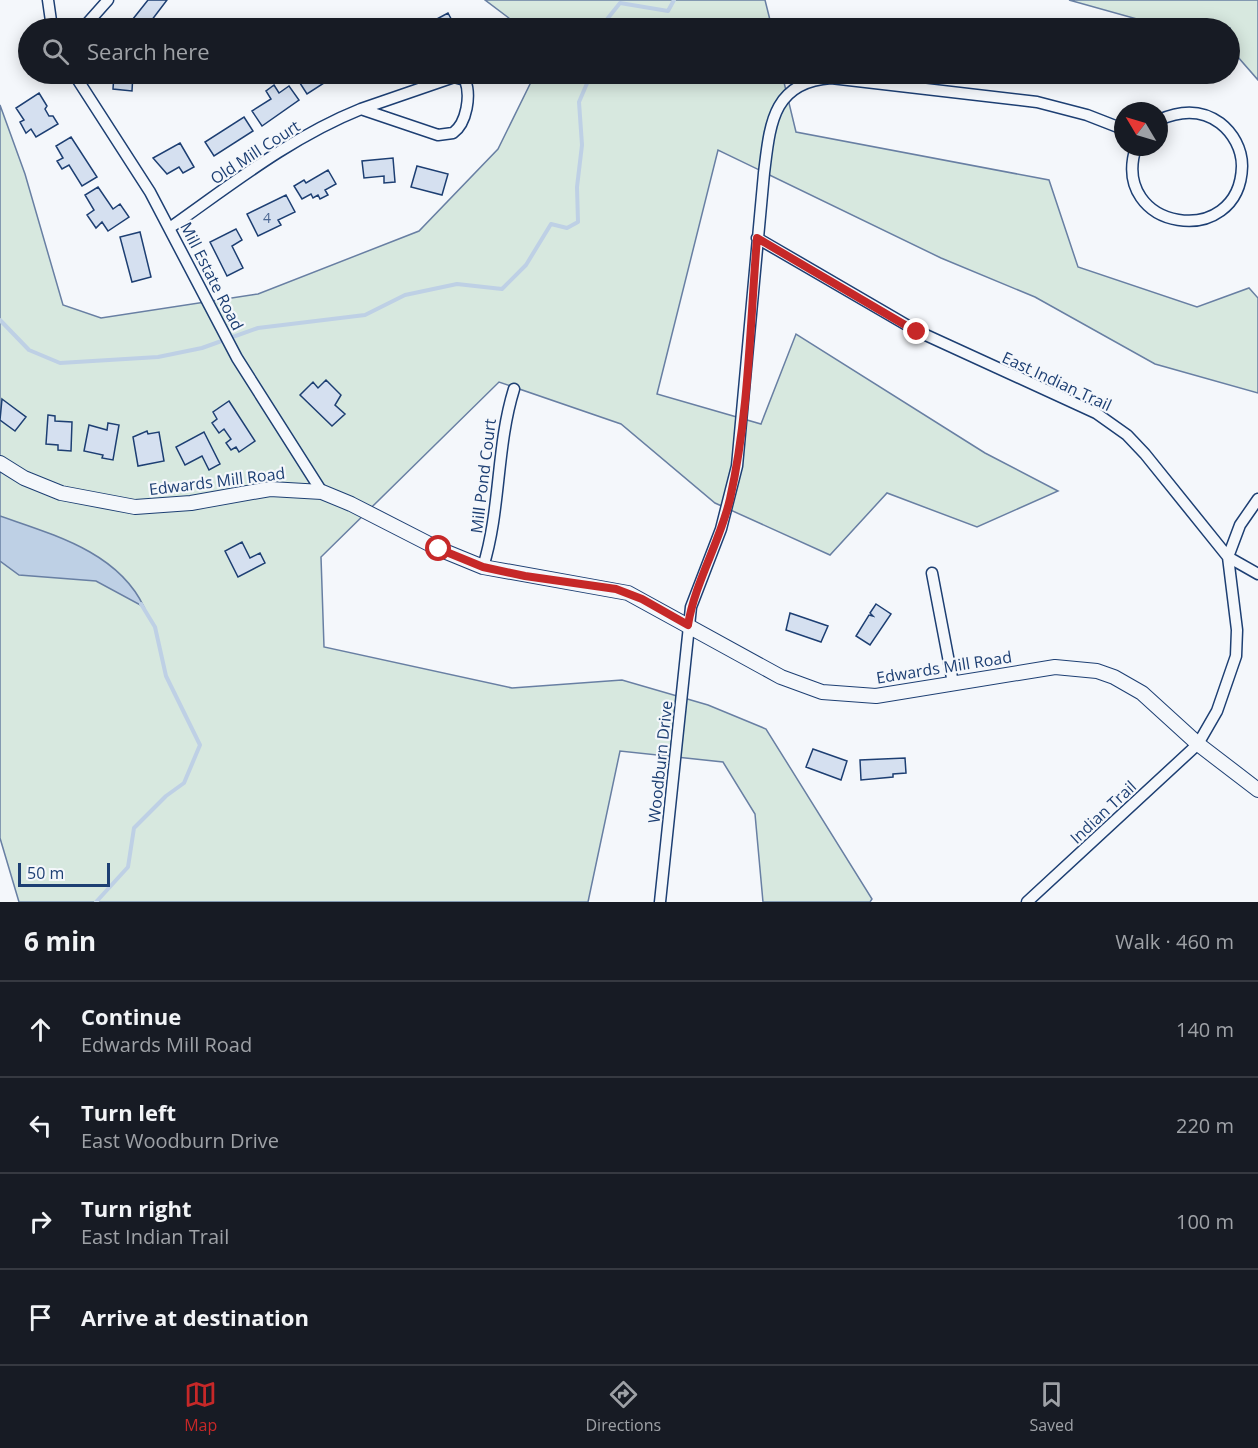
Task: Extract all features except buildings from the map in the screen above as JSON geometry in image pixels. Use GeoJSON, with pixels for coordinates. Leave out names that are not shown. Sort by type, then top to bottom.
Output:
{"type":"FeatureCollection","features":[{"type":"Feature","properties":{"kind":"street"},"geometry":{"type":"LineString","coordinates":[[48,0],[51,18]]}},
{"type":"Feature","properties":{"kind":"street"},"geometry":{"type":"LineString","coordinates":[[92,18],[108,0]]}},
{"type":"Feature","properties":{"kind":"street","name":"Mill Estate Road"},"geometry":{"type":"LineString","coordinates":[[80,84],[171,227],[237,358],[322,492]]}},
{"type":"Feature","properties":{"kind":"street","name":"Old Mill Court"},"geometry":{"type":"LineString","coordinates":[[171,227],[294,142],[330,122],[432,84]]}},
{"type":"Feature","properties":{"kind":"street","name":"Old Mill Court"},"geometry":{"type":"LineString","coordinates":[[361,109],[438,135],[446,135],[460,126],[468,88],[466,84]]}},
{"type":"Feature","properties":{"kind":"street","name":"Woodburn Drive"},"geometry":{"type":"LineString","coordinates":[[660,902],[691,607],[722,529],[737,466],[757,238],[772,119],[787,94],[804,84]]}},
{"type":"Feature","properties":{"kind":"street","name":"Woodburn Drive"},"geometry":{"type":"LineString","coordinates":[[882,84],[1037,102],[1087,115],[1114,126]]}},
{"type":"Feature","properties":{"kind":"street"},"geometry":{"type":"LineString","coordinates":[[1134,156],[1135,185],[1141,196],[1158,213],[1168,219],[1193,222],[1210,216],[1226,206],[1236,191],[1242,174],[1239,149],[1230,134],[1217,121],[1194,112],[1182,112],[1168,117]]}},
{"type":"Feature","properties":{"kind":"street","name":"East Indian Trail"},"geometry":{"type":"LineString","coordinates":[[757,238],[917,332],[1081,405],[1107,420],[1145,454],[1228,557]]}},
{"type":"Feature","properties":{"kind":"street","name":"Mill Pond Court"},"geometry":{"type":"LineString","coordinates":[[483,567],[489,546],[503,430],[514,389]]}},
{"type":"Feature","properties":{"kind":"street","name":"Edwards Mill Road"},"geometry":{"type":"LineString","coordinates":[[0,464],[24,478],[61,493],[135,507],[191,503],[270,489],[322,492],[351,504],[439,549],[483,567],[525,576],[616,589],[642,599],[781,677],[822,692],[876,696],[1055,667],[1097,671],[1114,677],[1142,693],[1198,744],[1258,789]]}},
{"type":"Feature","properties":{"kind":"street"},"geometry":{"type":"LineString","coordinates":[[1198,744],[1217,711],[1236,656],[1237,630],[1228,557],[1240,525],[1258,499]]}},
{"type":"Feature","properties":{"kind":"street"},"geometry":{"type":"LineString","coordinates":[[1228,557],[1258,574]]}},
{"type":"Feature","properties":{"kind":"street"},"geometry":{"type":"LineString","coordinates":[[932,573],[953,683]]}},
{"type":"Feature","properties":{"kind":"street","name":"Indian Trail"},"geometry":{"type":"LineString","coordinates":[[1027,902],[1198,744]]}},
{"type":"Feature","properties":{"kind":"shaded area"},"geometry":{"type":"Polygon","coordinates":[[[485,0],[765,0],[770,18],[509,18],[485,0]]]}},
{"type":"Feature","properties":{"kind":"shaded area"},"geometry":{"type":"Polygon","coordinates":[[[1069,0],[1258,0],[1258,80],[1240,59],[1240,18],[1133,18],[1069,0]]]}},
{"type":"Feature","properties":{"kind":"shaded area"},"geometry":{"type":"Polygon","coordinates":[[[530,84],[784,84],[796,132],[1049,180],[1078,267],[1197,307],[1249,288],[1258,298],[1258,393],[1155,364],[1035,297],[941,258],[718,150],[657,394],[761,424],[796,334],[985,453],[1058,491],[977,527],[887,493],[830,555],[715,503],[621,424],[499,382],[321,557],[324,647],[512,688],[622,680],[708,705],[766,729],[872,899],[870,902],[763,902],[755,814],[723,762],[620,751],[588,902],[19,902],[0,838],[0,105],[25,174],[63,305],[101,318],[258,294],[419,231],[498,149],[530,84]]]}},
{"type":"Feature","properties":{"kind":"water"},"geometry":{"type":"Polygon","coordinates":[[[0,516],[42,530],[101,559],[133,588],[144,607],[96,581],[19,575],[0,561],[0,516]]]}},
{"type":"Feature","properties":{"kind":"waterway"},"geometry":{"type":"LineString","coordinates":[[608,18],[620,3],[668,11],[674,0]]}},
{"type":"Feature","properties":{"kind":"waterway"},"geometry":{"type":"LineString","coordinates":[[0,320],[29,350],[60,363],[158,357],[202,348],[258,328],[365,315],[405,295],[457,284],[502,289],[526,265],[551,224],[567,228],[578,222],[577,187],[582,145],[579,102],[587,84]]}},
{"type":"Feature","properties":{"kind":"waterway"},"geometry":{"type":"LineString","coordinates":[[96,902],[128,867],[134,828],[166,796],[184,783],[200,745],[166,676],[155,627],[141,604]]}},
{"type":"Feature","properties":{"kind":"route"},"geometry":{"type":"LineString","coordinates":[[439,549],[483,567],[525,576],[616,589],[642,599],[688,625],[691,607],[722,529],[737,466],[757,238],[790,255],[917,332]]}}]}
